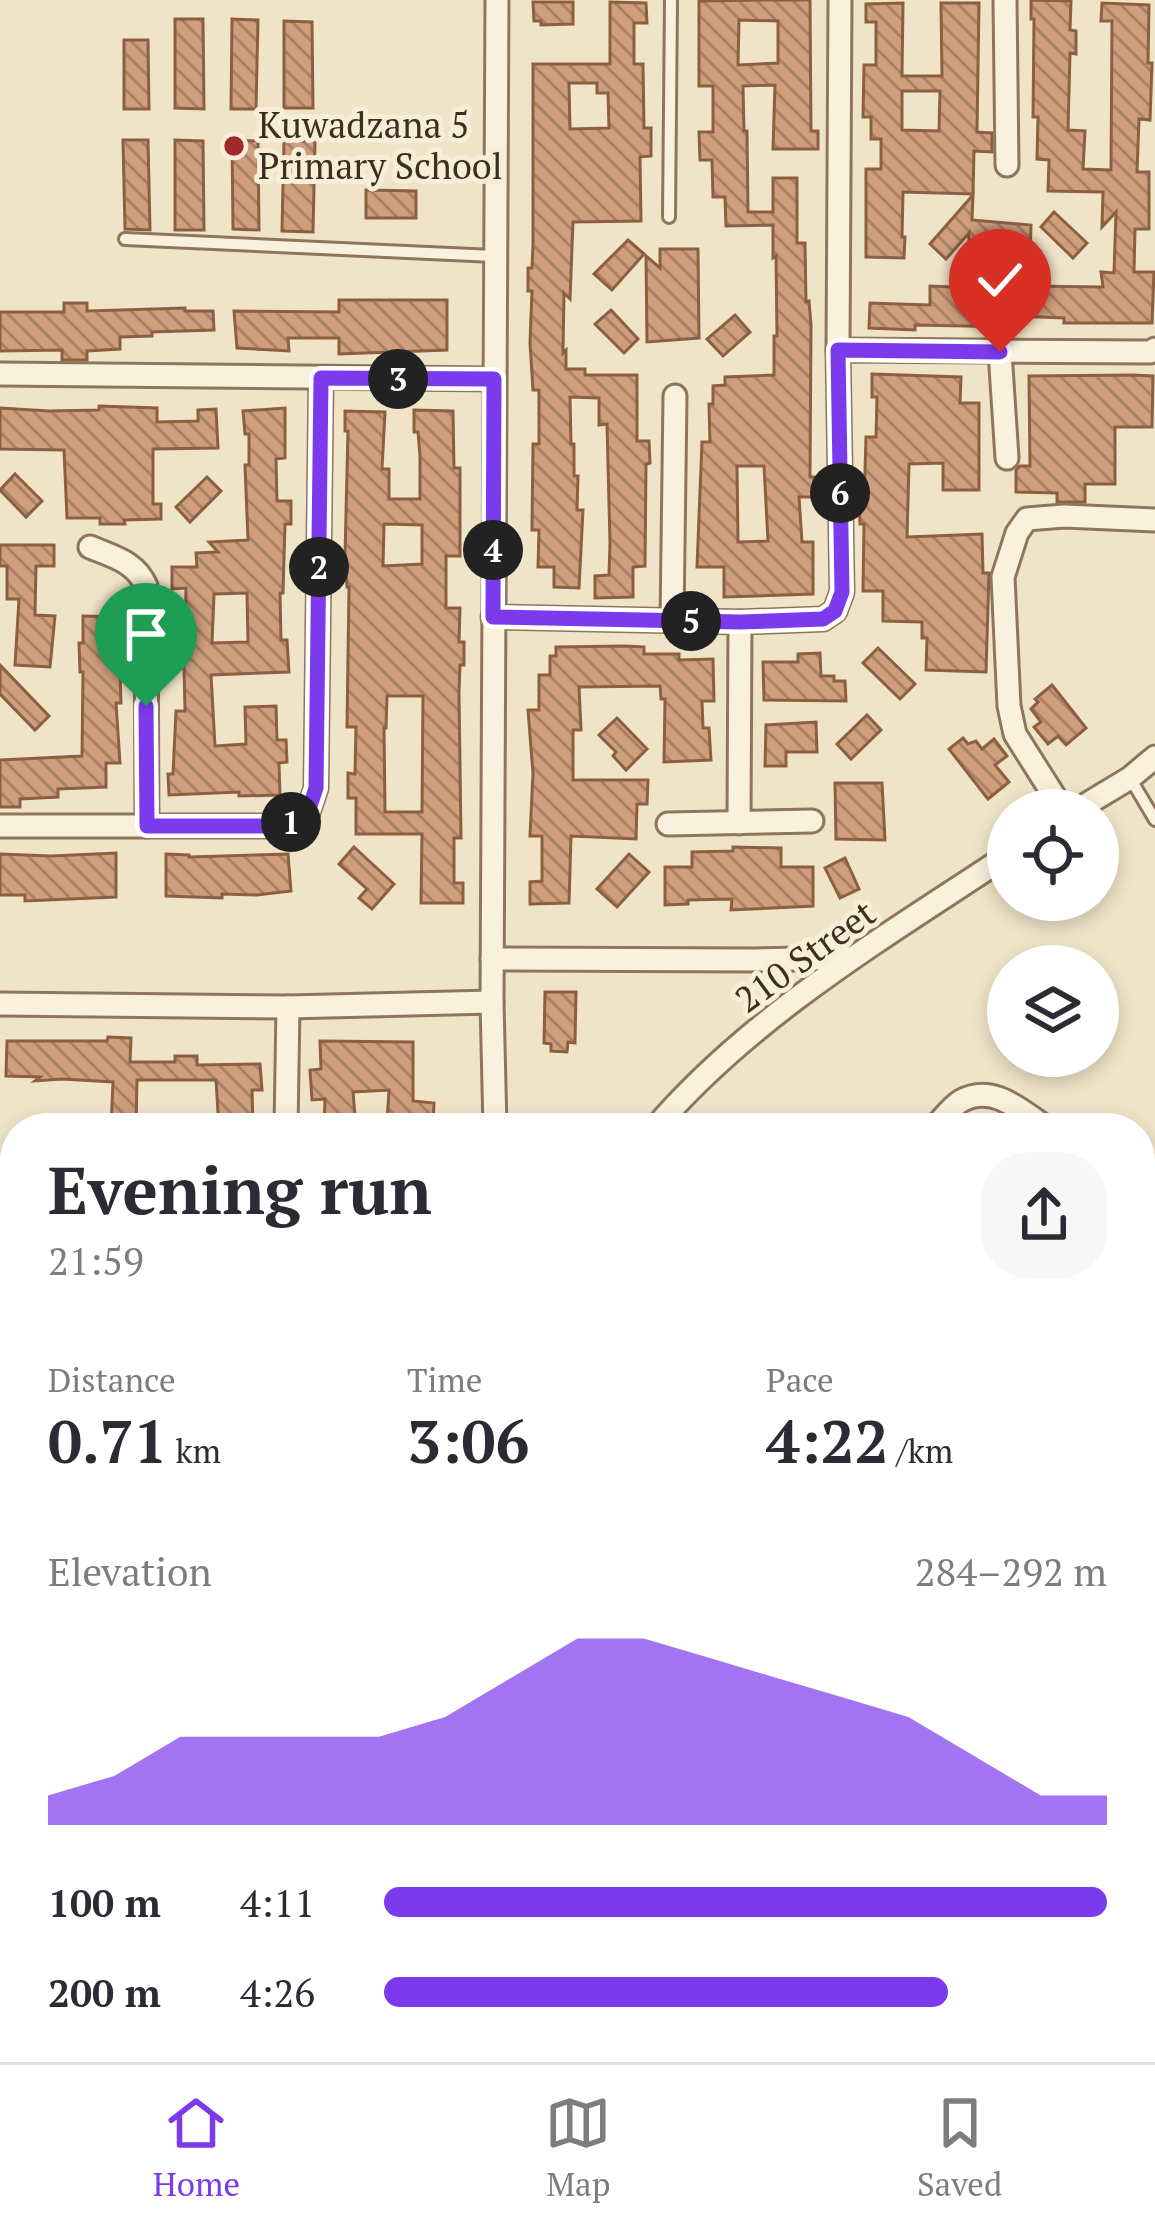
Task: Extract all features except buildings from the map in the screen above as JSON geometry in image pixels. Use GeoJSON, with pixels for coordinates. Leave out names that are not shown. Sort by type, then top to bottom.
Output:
{"type":"FeatureCollection","features":[{"type":"Feature","properties":{"kind":"street"},"geometry":{"type":"LineString","coordinates":[[495,1113],[497,0]]}},
{"type":"Feature","properties":{"kind":"street"},"geometry":{"type":"LineString","coordinates":[[493,617],[740,622],[823,619],[835,611],[842,592],[840,0]]}},
{"type":"Feature","properties":{"kind":"street"},"geometry":{"type":"LineString","coordinates":[[1005,0],[1006,165]]}},
{"type":"Feature","properties":{"kind":"street"},"geometry":{"type":"LineString","coordinates":[[838,350],[1155,349]]}},
{"type":"Feature","properties":{"kind":"street"},"geometry":{"type":"LineString","coordinates":[[1000,352],[1006,458]]}},
{"type":"Feature","properties":{"kind":"street"},"geometry":{"type":"LineString","coordinates":[[0,374],[494,379]]}},
{"type":"Feature","properties":{"kind":"street"},"geometry":{"type":"LineString","coordinates":[[0,826],[284,826],[308,812],[316,788],[321,378]]}},
{"type":"Feature","properties":{"kind":"street"},"geometry":{"type":"LineString","coordinates":[[672,621],[675,396]]}},
{"type":"Feature","properties":{"kind":"street"},"geometry":{"type":"LineString","coordinates":[[1050,789],[1015,734],[1009,706],[1003,578],[1016,533],[1027,520],[1155,520]]}},
{"type":"Feature","properties":{"kind":"street"},"geometry":{"type":"LineString","coordinates":[[90,548],[132,565],[146,586],[147,826]]}},
{"type":"Feature","properties":{"kind":"street"},"geometry":{"type":"LineString","coordinates":[[739,823],[740,622]]}},
{"type":"Feature","properties":{"kind":"street"},"geometry":{"type":"LineString","coordinates":[[1111,789],[1155,757]]}},
{"type":"Feature","properties":{"kind":"street"},"geometry":{"type":"LineString","coordinates":[[668,824],[812,821]]}},
{"type":"Feature","properties":{"kind":"street","name":"210 Street"},"geometry":{"type":"LineString","coordinates":[[669,1113],[734,1049],[853,958],[987,869]]}},
{"type":"Feature","properties":{"kind":"street"},"geometry":{"type":"LineString","coordinates":[[492,959],[853,958]]}},
{"type":"Feature","properties":{"kind":"street"},"geometry":{"type":"LineString","coordinates":[[0,1004],[288,1007],[492,1002]]}},
{"type":"Feature","properties":{"kind":"street"},"geometry":{"type":"LineString","coordinates":[[286,1113],[288,1007]]}},
{"type":"Feature","properties":{"kind":"street"},"geometry":{"type":"LineString","coordinates":[[949,1113],[960,1102],[981,1094],[1000,1097],[1024,1113]]}},
{"type":"Feature","properties":{"kind":"lane"},"geometry":{"type":"LineString","coordinates":[[669,217],[671,0]]}},
{"type":"Feature","properties":{"kind":"lane"},"geometry":{"type":"LineString","coordinates":[[125,239],[494,256]]}},
{"type":"Feature","properties":{"kind":"lane"},"geometry":{"type":"LineString","coordinates":[[1130,778],[1155,820]]}},
{"type":"Feature","properties":{"kind":"place","name":"Kuwadzana 5 Primary School"},"geometry":{"type":"Point","coordinates":[234,146]}},
{"type":"Feature","properties":{"kind":"route"},"geometry":{"type":"LineString","coordinates":[[146,706],[147,826],[284,826],[308,812],[316,788],[321,378],[494,379],[493,617],[823,619],[835,611],[842,592],[838,350],[1000,352]]}}]}
